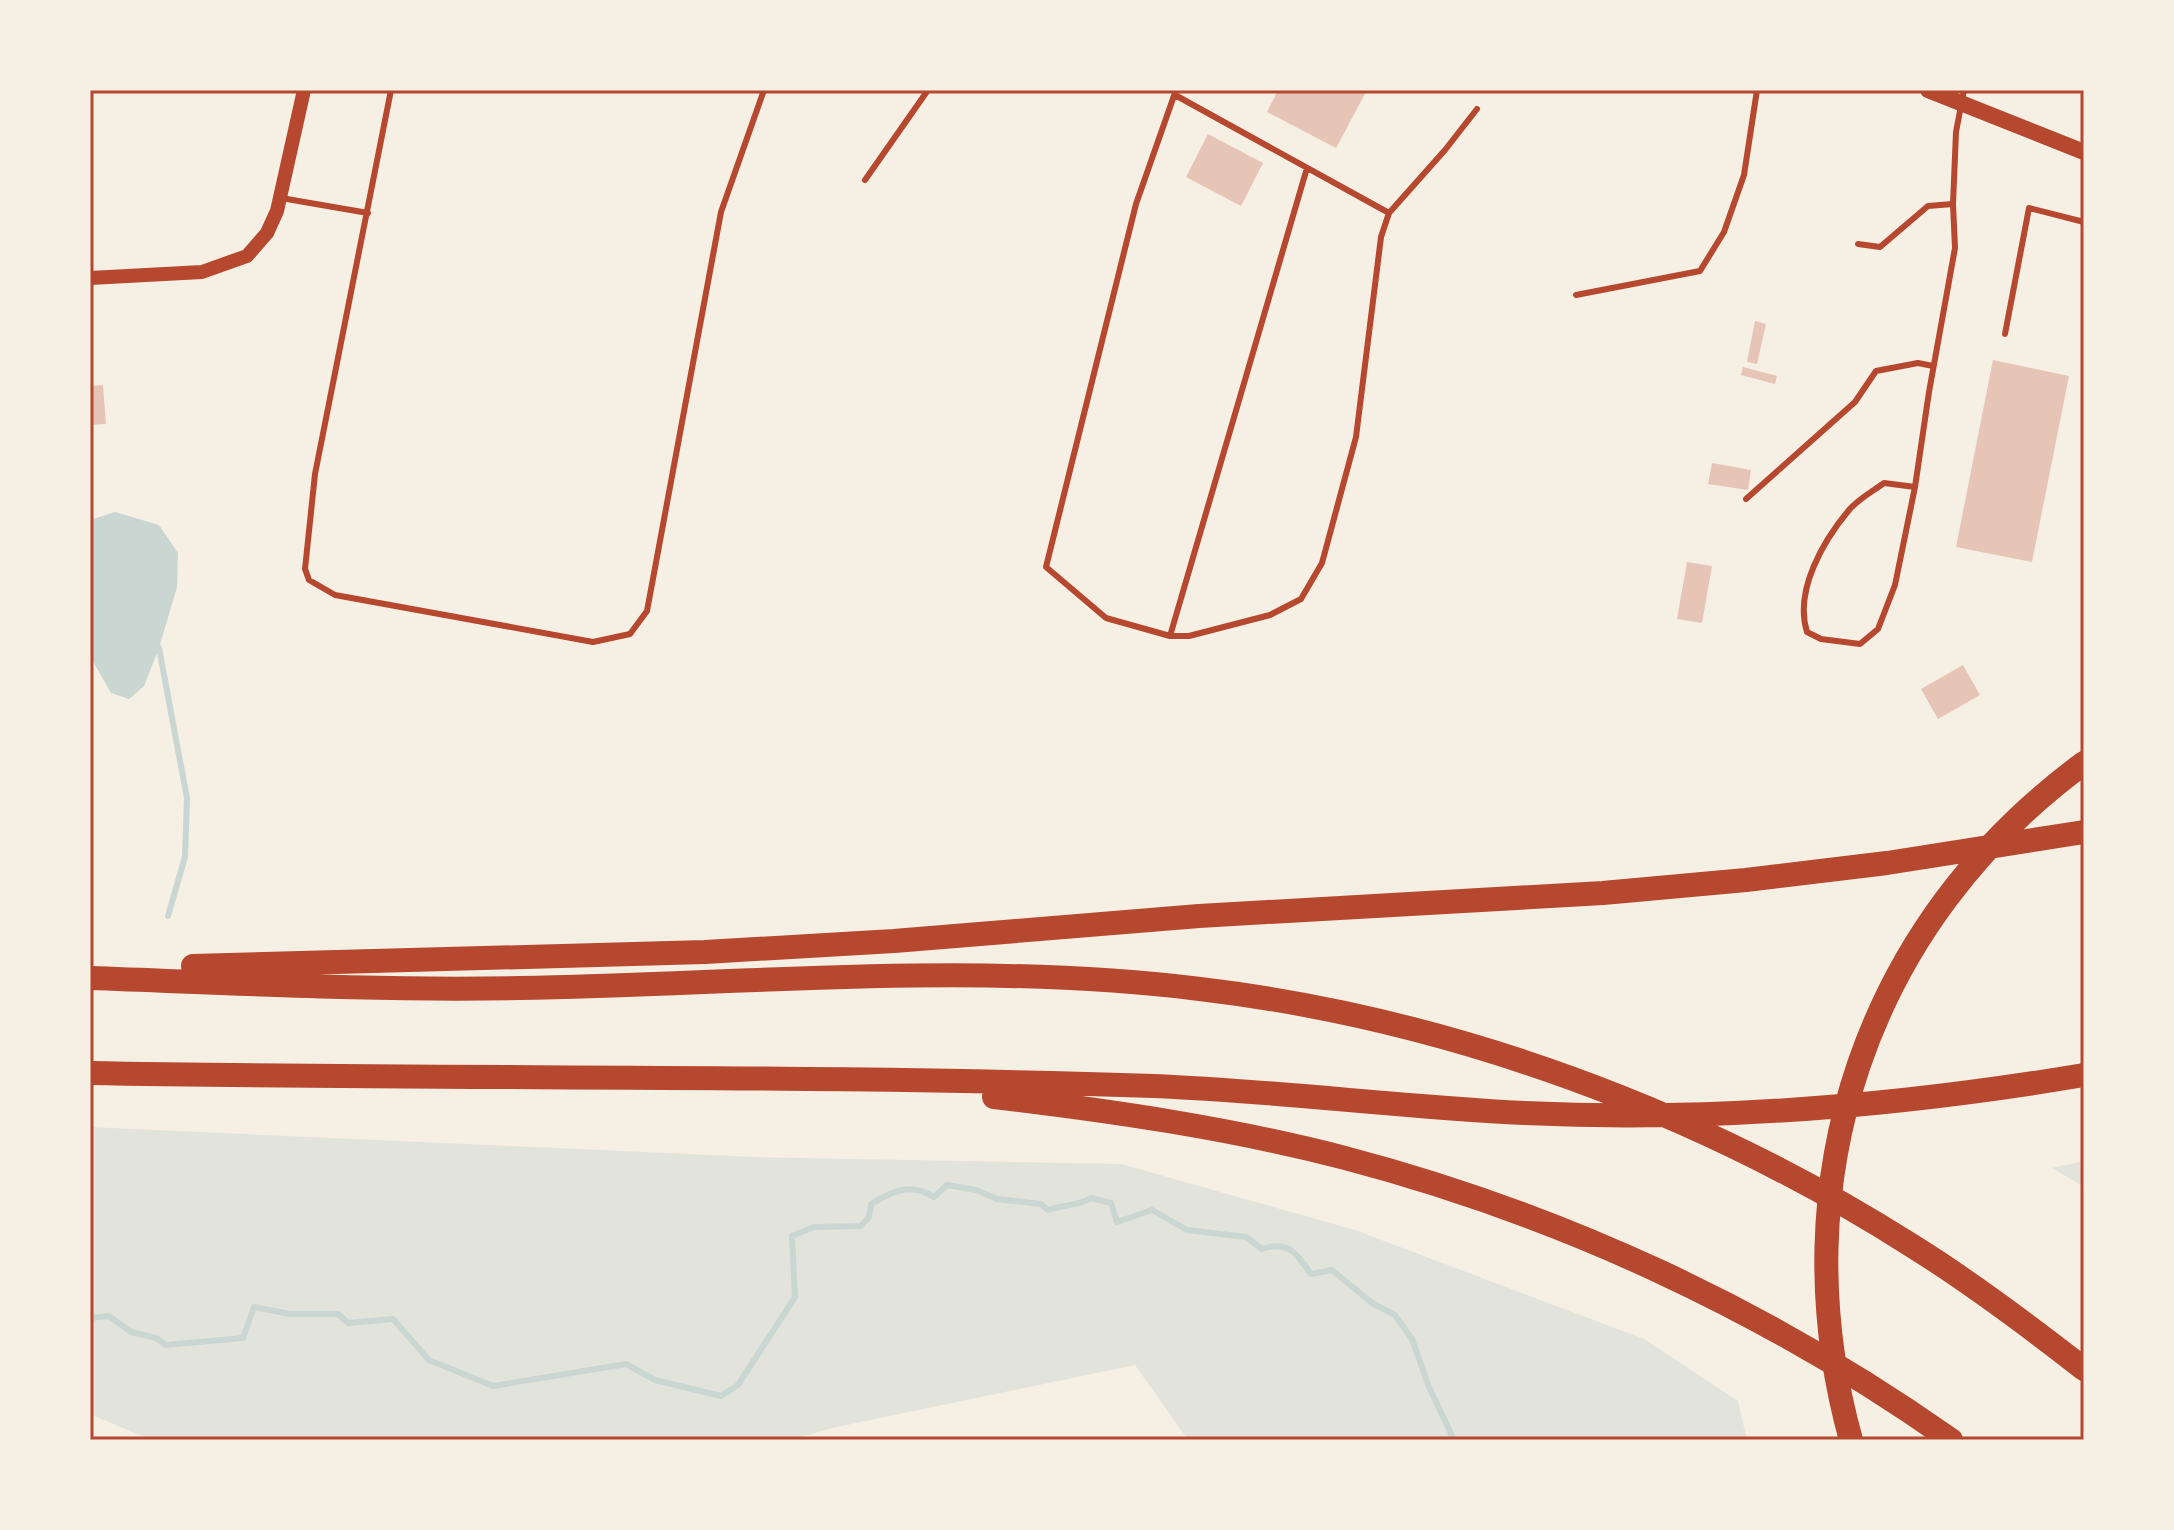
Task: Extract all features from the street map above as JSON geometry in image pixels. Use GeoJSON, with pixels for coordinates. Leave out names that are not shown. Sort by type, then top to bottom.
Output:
{"type":"FeatureCollection","features":[{"type":"Feature","properties":{"kind":"highway"},"geometry":{"type":"LineString","coordinates":[[1851,1440],[1833,1363],[1826,1277],[1830,1193],[1846,1106],[1874,1024],[1913,947],[1947,897],[1992,841],[2084,763]]}},
{"type":"Feature","properties":{"kind":"highway"},"geometry":{"type":"LineString","coordinates":[[90,968],[705,952],[894,941],[1229,914],[1603,893],[1887,863],[2084,832]]}},
{"type":"Feature","properties":{"kind":"highway"},"geometry":{"type":"LineString","coordinates":[[90,978],[516,988],[897,976],[1060,977],[1220,991],[1346,1014],[1466,1044],[1548,1071],[1609,1092],[1729,1145],[1856,1211],[1913,1246],[1974,1286],[2084,1369]]}},
{"type":"Feature","properties":{"kind":"highway"},"geometry":{"type":"LineString","coordinates":[[90,1073],[1153,1086],[1526,1113],[1621,1115],[1811,1109],[1904,1101],[2084,1075]]}},
{"type":"Feature","properties":{"kind":"highway"},"geometry":{"type":"LineString","coordinates":[[864,1081],[1052,1104],[1208,1128],[1332,1155],[1414,1178],[1549,1224],[1673,1277],[1827,1359],[1905,1407],[1951,1440]]}},
{"type":"Feature","properties":{"kind":"main road"},"geometry":{"type":"LineString","coordinates":[[1928,90],[1962,97],[2084,152]]}},
{"type":"Feature","properties":{"kind":"street"},"geometry":{"type":"LineString","coordinates":[[90,278],[202,272],[247,256],[267,233],[280,197],[304,90]]}},
{"type":"Feature","properties":{"kind":"lane"},"geometry":{"type":"LineString","coordinates":[[391,90],[315,474],[305,569],[309,580],[335,595],[593,642],[630,634],[647,611],[721,212],[764,90]]}},
{"type":"Feature","properties":{"kind":"lane"},"geometry":{"type":"LineString","coordinates":[[865,180],[928,90]]}},
{"type":"Feature","properties":{"kind":"lane"},"geometry":{"type":"LineString","coordinates":[[1576,295],[1700,271],[1724,232],[1744,175],[1757,90]]}},
{"type":"Feature","properties":{"kind":"lane"},"geometry":{"type":"LineString","coordinates":[[1389,213],[1175,92],[1136,204],[1046,567],[1106,618],[1170,636],[1189,636],[1270,615],[1301,599],[1322,563],[1356,437],[1381,237],[1389,213],[1477,109]]}},
{"type":"Feature","properties":{"kind":"lane"},"geometry":{"type":"LineString","coordinates":[[1915,487],[1884,483],[1850,508],[1812,566],[1803,620],[1807,632],[1821,639],[1860,644],[1878,629],[1895,585],[1915,487],[1955,248],[1953,204],[1962,97]]}},
{"type":"Feature","properties":{"kind":"lane"},"geometry":{"type":"LineString","coordinates":[[1170,636],[1307,168]]}},
{"type":"Feature","properties":{"kind":"lane"},"geometry":{"type":"LineString","coordinates":[[280,197],[368,213]]}},
{"type":"Feature","properties":{"kind":"lane"},"geometry":{"type":"LineString","coordinates":[[1858,244],[1880,247],[1928,206],[1953,204]]}},
{"type":"Feature","properties":{"kind":"lane"},"geometry":{"type":"LineString","coordinates":[[2005,334],[2029,208],[2084,222]]}},
{"type":"Feature","properties":{"kind":"lane"},"geometry":{"type":"LineString","coordinates":[[1746,499],[1855,402],[1876,371],[1918,363],[1933,366]]}},
{"type":"Feature","properties":{"kind":"shaded area"},"geometry":{"type":"Polygon","coordinates":[[[115,512],[159,525],[178,553],[177,587],[159,648],[144,686],[129,699],[111,693],[90,656],[90,520],[115,512]]]}},
{"type":"Feature","properties":{"kind":"shaded area"},"geometry":{"type":"Polygon","coordinates":[[[90,1127],[755,1157],[1121,1164],[1355,1230],[1644,1339],[1738,1401],[1747,1440],[1188,1440],[1135,1365],[837,1427],[789,1440],[151,1440],[90,1414],[90,1127]]]}},
{"type":"Feature","properties":{"kind":"shaded area"},"geometry":{"type":"Polygon","coordinates":[[[2084,1161],[2084,1187],[2052,1168],[2084,1161]]]}},
{"type":"Feature","properties":{"kind":"building"},"geometry":{"type":"Polygon","coordinates":[[[1278,90],[1367,90],[1336,148],[1267,112],[1278,90]]]}},
{"type":"Feature","properties":{"kind":"building"},"geometry":{"type":"Polygon","coordinates":[[[1208,134],[1263,163],[1241,206],[1186,177],[1208,134]]]}},
{"type":"Feature","properties":{"kind":"building"},"geometry":{"type":"Polygon","coordinates":[[[1755,321],[1766,324],[1757,364],[1747,362],[1755,321]]]}},
{"type":"Feature","properties":{"kind":"building"},"geometry":{"type":"Polygon","coordinates":[[[1993,360],[2069,376],[2032,562],[1956,547],[1993,360]]]}},
{"type":"Feature","properties":{"kind":"building"},"geometry":{"type":"Polygon","coordinates":[[[1743,367],[1777,376],[1775,384],[1741,375],[1743,367]]]}},
{"type":"Feature","properties":{"kind":"building"},"geometry":{"type":"Polygon","coordinates":[[[103,385],[106,424],[90,425],[90,386],[103,385]]]}},
{"type":"Feature","properties":{"kind":"building"},"geometry":{"type":"Polygon","coordinates":[[[1712,463],[1751,470],[1748,490],[1708,484],[1712,463]]]}},
{"type":"Feature","properties":{"kind":"building"},"geometry":{"type":"Polygon","coordinates":[[[1687,562],[1712,566],[1702,623],[1677,619],[1687,562]]]}},
{"type":"Feature","properties":{"kind":"building"},"geometry":{"type":"Polygon","coordinates":[[[1963,665],[1980,695],[1938,719],[1921,689],[1963,665]]]}},
{"type":"Feature","properties":{"kind":"waterway"},"geometry":{"type":"LineString","coordinates":[[159,648],[187,798],[185,857],[168,916]]}},
{"type":"Feature","properties":{"kind":"waterway"},"geometry":{"type":"LineString","coordinates":[[90,1318],[109,1316],[131,1332],[156,1338],[166,1345],[243,1338],[254,1307],[290,1314],[338,1314],[348,1323],[393,1319],[429,1360],[493,1386],[626,1364],[655,1380],[721,1396],[738,1385],[795,1297],[792,1236],[814,1227],[861,1226],[869,1217],[871,1204],[887,1195],[909,1189],[934,1197],[947,1185],[976,1190],[997,1199],[1041,1204],[1048,1210],[1091,1198],[1111,1203],[1117,1222],[1152,1210],[1187,1230],[1246,1237],[1262,1249],[1285,1247],[1296,1254],[1311,1274],[1332,1270],[1372,1303],[1395,1315],[1412,1339],[1429,1387],[1454,1440]]}}]}
